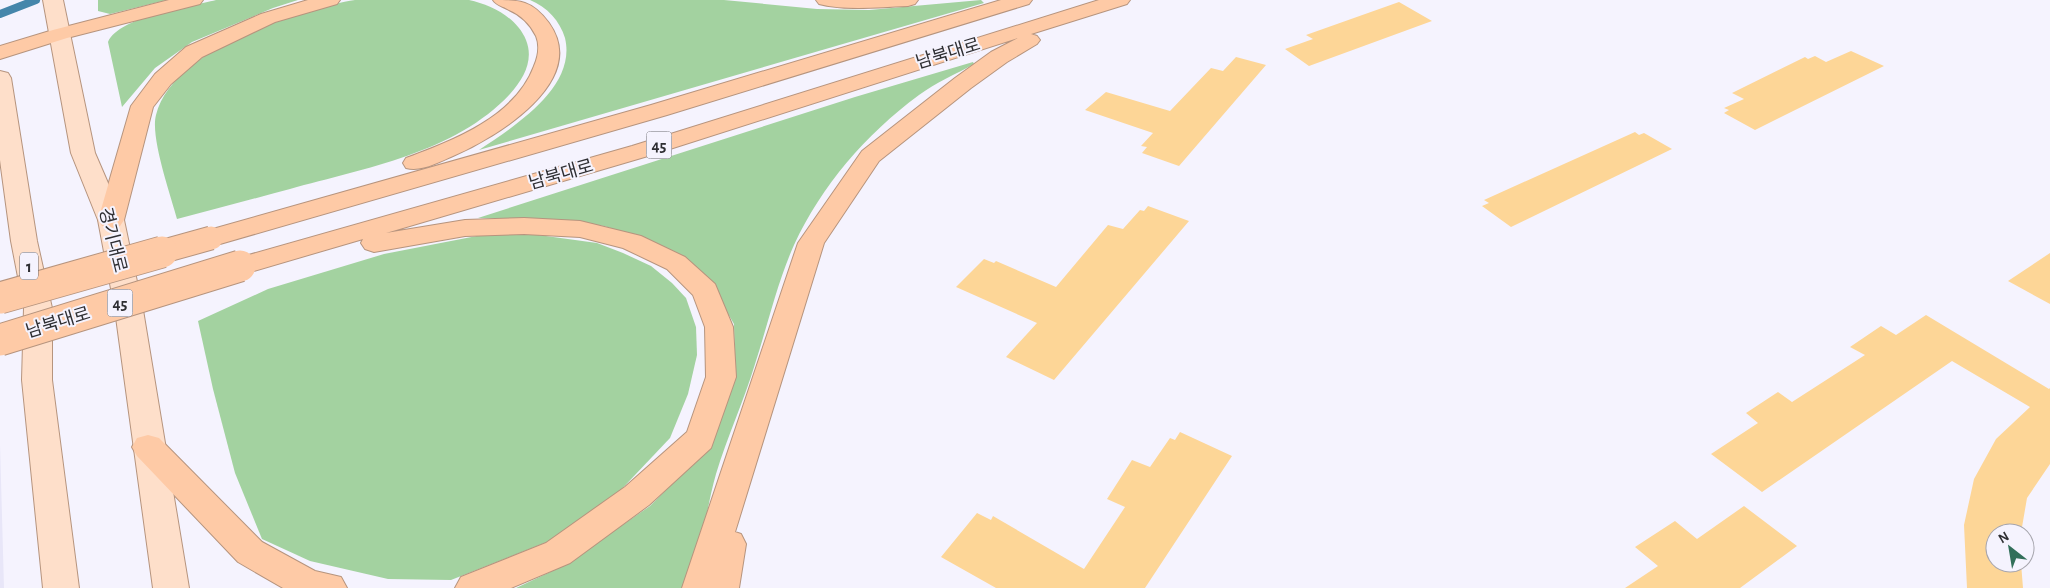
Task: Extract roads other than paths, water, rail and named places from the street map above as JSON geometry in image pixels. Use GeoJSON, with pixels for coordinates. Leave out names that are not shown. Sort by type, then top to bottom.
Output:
{"type":"FeatureCollection","features":[{"type":"Feature","properties":{"kind":"highway"},"geometry":{"type":"LineString","coordinates":[[0,53],[56,16],[193,0]]}},
{"type":"Feature","properties":{"kind":"highway"},"geometry":{"type":"LineString","coordinates":[[111,220],[142,106],[163,79],[194,52],[268,18],[330,0]]}},
{"type":"Feature","properties":{"kind":"highway"},"geometry":{"type":"LineString","coordinates":[[211,238],[446,152],[490,128],[526,100],[544,71],[550,42],[539,22],[516,4],[503,0]]}},
{"type":"Feature","properties":{"kind":"highway"},"geometry":{"type":"LineString","coordinates":[[826,0],[851,2],[908,0]]}},
{"type":"Feature","properties":{"kind":"highway","name":"남북대로"},"geometry":{"type":"LineString","coordinates":[[0,298],[659,110],[1022,0]]}},
{"type":"Feature","properties":{"kind":"highway","name":"남북대로"},"geometry":{"type":"LineString","coordinates":[[0,340],[240,266],[640,151],[1120,0]]}},
{"type":"Feature","properties":{"kind":"highway"},"geometry":{"type":"LineString","coordinates":[[700,588],[811,243],[870,156],[999,57],[1075,14]]}},
{"type":"Feature","properties":{"kind":"highway"},"geometry":{"type":"LineString","coordinates":[[240,266],[465,228],[533,226],[580,229],[632,242],[676,263],[705,290],[719,327],[722,377],[700,439],[637,496],[558,553],[473,588]]}},
{"type":"Feature","properties":{"kind":"highway"},"geometry":{"type":"LineString","coordinates":[[721,588],[749,440]]}},
{"type":"Feature","properties":{"kind":"highway"},"geometry":{"type":"LineString","coordinates":[[148,447],[250,552],[309,585],[329,588]]}},
{"type":"Feature","properties":{"kind":"main road","name":"경기대로"},"geometry":{"type":"LineString","coordinates":[[56,16],[83,153],[111,220],[129,310],[148,447],[171,588]]}},
{"type":"Feature","properties":{"kind":"main road","name":"1"},"geometry":{"type":"LineString","coordinates":[[0,78],[24,241],[38,308],[37,380],[61,588]]}},
{"type":"Feature","properties":{"kind":"waterway"},"geometry":{"type":"LineString","coordinates":[[0,14],[36,0]]}}]}
